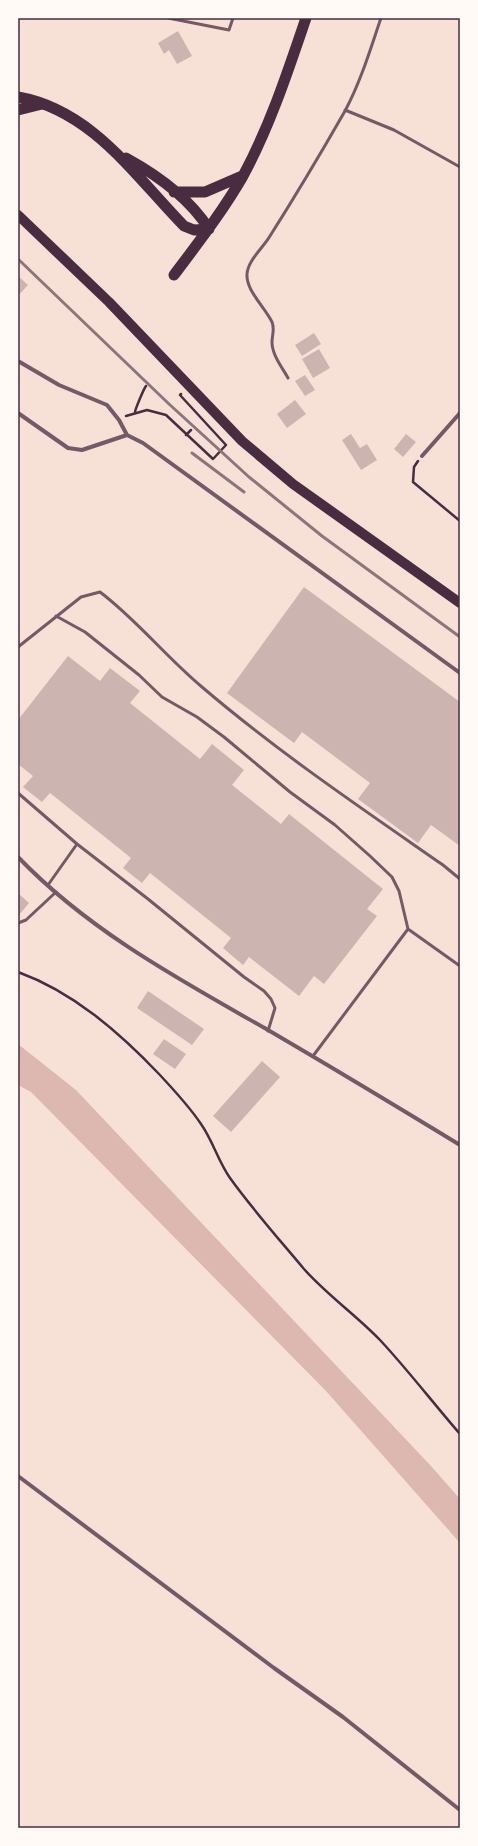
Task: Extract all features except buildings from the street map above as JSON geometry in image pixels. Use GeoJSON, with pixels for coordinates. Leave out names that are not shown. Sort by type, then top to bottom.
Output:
{"type":"FeatureCollection","features":[{"type":"Feature","properties":{"kind":"highway"},"geometry":{"type":"LineString","coordinates":[[174,275],[209,229],[243,176],[278,99],[306,18]]}},
{"type":"Feature","properties":{"kind":"highway"},"geometry":{"type":"LineString","coordinates":[[18,97],[42,104],[70,117],[86,127],[120,154],[144,168],[174,192],[198,213],[209,229]]}},
{"type":"Feature","properties":{"kind":"highway"},"geometry":{"type":"LineString","coordinates":[[18,110],[42,104]]}},
{"type":"Feature","properties":{"kind":"highway"},"geometry":{"type":"LineString","coordinates":[[120,154],[137,175],[184,226],[194,230],[209,229]]}},
{"type":"Feature","properties":{"kind":"highway"},"geometry":{"type":"LineString","coordinates":[[174,192],[205,192],[243,176]]}},
{"type":"Feature","properties":{"kind":"main road"},"geometry":{"type":"LineString","coordinates":[[18,215],[109,302],[242,441],[293,484],[460,603]]}},
{"type":"Feature","properties":{"kind":"street"},"geometry":{"type":"LineString","coordinates":[[18,361],[59,385],[107,406],[119,420],[128,435],[143,443],[460,673]]}},
{"type":"Feature","properties":{"kind":"street"},"geometry":{"type":"LineString","coordinates":[[18,413],[68,448],[82,450],[128,435]]}},
{"type":"Feature","properties":{"kind":"street"},"geometry":{"type":"LineString","coordinates":[[422,456],[460,413]]}},
{"type":"Feature","properties":{"kind":"street"},"geometry":{"type":"LineString","coordinates":[[18,858],[56,892],[115,938],[148,961],[313,1056],[460,1145]]}},
{"type":"Feature","properties":{"kind":"street"},"geometry":{"type":"LineString","coordinates":[[18,1476],[274,1668],[343,1717],[460,1810]]}},
{"type":"Feature","properties":{"kind":"lane"},"geometry":{"type":"LineString","coordinates":[[168,18],[229,30],[233,18]]}},
{"type":"Feature","properties":{"kind":"lane"},"geometry":{"type":"LineString","coordinates":[[288,378],[274,354],[272,342],[274,332],[272,322],[248,284],[248,266],[269,237],[300,188],[345,110],[362,77],[381,18]]}},
{"type":"Feature","properties":{"kind":"lane"},"geometry":{"type":"LineString","coordinates":[[345,110],[394,130],[460,166]]}},
{"type":"Feature","properties":{"kind":"lane"},"geometry":{"type":"LineString","coordinates":[[18,647],[81,597],[100,592],[118,605],[201,687],[323,782],[460,879]]}},
{"type":"Feature","properties":{"kind":"lane"},"geometry":{"type":"LineString","coordinates":[[56,616],[85,632],[139,675],[162,697],[197,717],[224,737],[290,792],[335,825],[392,877],[399,891],[408,929],[460,966]]}},
{"type":"Feature","properties":{"kind":"lane"},"geometry":{"type":"LineString","coordinates":[[18,793],[77,844],[148,899],[244,977],[264,991],[271,999],[275,1008],[268,1031]]}},
{"type":"Feature","properties":{"kind":"lane"},"geometry":{"type":"LineString","coordinates":[[48,885],[77,844]]}},
{"type":"Feature","properties":{"kind":"lane"},"geometry":{"type":"LineString","coordinates":[[18,923],[26,920],[56,892]]}},
{"type":"Feature","properties":{"kind":"lane"},"geometry":{"type":"LineString","coordinates":[[313,1056],[408,929]]}},
{"type":"Feature","properties":{"kind":"path"},"geometry":{"type":"LineString","coordinates":[[135,412],[140,402],[143,390],[146,386]]}},
{"type":"Feature","properties":{"kind":"path"},"geometry":{"type":"LineString","coordinates":[[119,420],[135,412],[147,410],[166,415],[213,459],[226,444]]}},
{"type":"Feature","properties":{"kind":"path"},"geometry":{"type":"LineString","coordinates":[[186,435],[191,430]]}},
{"type":"Feature","properties":{"kind":"path"},"geometry":{"type":"LineString","coordinates":[[422,456],[414,467],[413,482],[460,521]]}},
{"type":"Feature","properties":{"kind":"path"},"geometry":{"type":"LineString","coordinates":[[18,972],[74,1001],[106,1024],[132,1046],[194,1114],[207,1133],[230,1179],[304,1269],[320,1287],[362,1322],[380,1340],[460,1434]]}},
{"type":"Feature","properties":{"kind":"shaded area"},"geometry":{"type":"Polygon","coordinates":[[[18,1044],[76,1090],[431,1466],[460,1499],[460,1543],[326,1391],[31,1092],[18,1085],[18,1044]]]}},
{"type":"Feature","properties":{"kind":"railway"},"geometry":{"type":"LineString","coordinates":[[18,259],[169,404],[249,477],[322,536],[460,637]]}},
{"type":"Feature","properties":{"kind":"railway"},"geometry":{"type":"LineString","coordinates":[[192,453],[244,492]]}}]}
